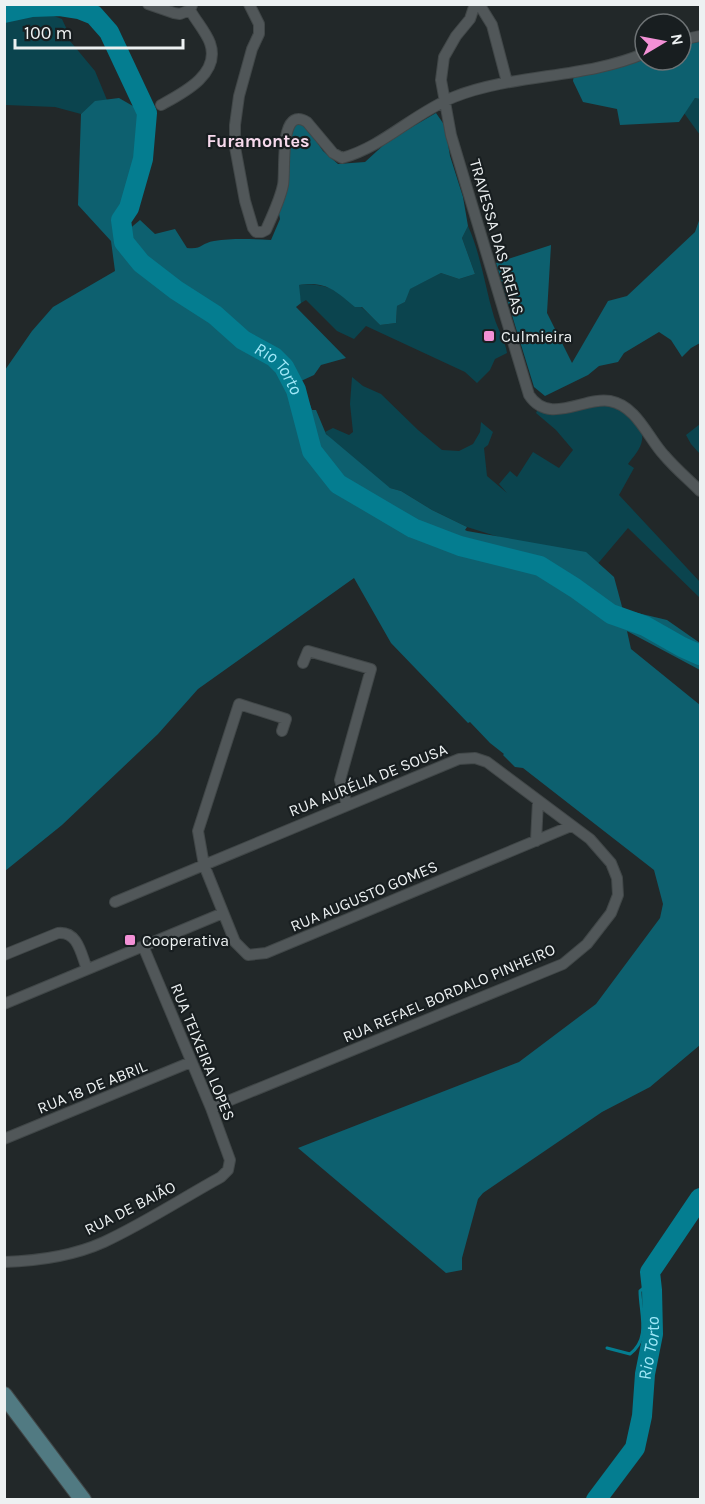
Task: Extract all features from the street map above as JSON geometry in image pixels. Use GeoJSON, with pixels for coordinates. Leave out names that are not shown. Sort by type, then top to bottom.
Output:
{"type":"FeatureCollection","features":[{"type":"Feature","properties":{"kind":"street"},"geometry":{"type":"LineString","coordinates":[[148,4],[174,14],[180,14],[191,7],[210,41],[213,53],[209,66],[201,78],[187,91],[161,105]]}},
{"type":"Feature","properties":{"kind":"street"},"geometry":{"type":"LineString","coordinates":[[249,4],[259,24],[259,34],[252,49],[239,96],[235,147],[245,201],[256,232],[266,230],[284,184],[285,147],[293,121],[302,119],[307,122],[333,153],[342,158],[360,153],[455,96],[507,82],[598,67],[633,57]]}},
{"type":"Feature","properties":{"kind":"street"},"geometry":{"type":"LineString","coordinates":[[477,4],[492,25],[507,82]]}},
{"type":"Feature","properties":{"kind":"street","name":"TRAVESSA DAS AREIAS"},"geometry":{"type":"LineString","coordinates":[[477,4],[470,20],[456,36],[444,57],[441,74],[444,101],[454,146],[529,395],[540,405],[560,409],[573,408],[601,400],[612,401],[626,409],[641,423],[663,454],[700,490]]}},
{"type":"Feature","properties":{"kind":"street"},"geometry":{"type":"LineString","coordinates":[[303,663],[308,651],[372,669],[340,780],[348,805]]}},
{"type":"Feature","properties":{"kind":"street"},"geometry":{"type":"LineString","coordinates":[[4,1004],[223,913],[204,865],[198,831],[239,704],[286,718],[282,731]]}},
{"type":"Feature","properties":{"kind":"street","name":"RUA AURÉLIA DE SOUSA"},"geometry":{"type":"LineString","coordinates":[[115,902],[459,759],[475,758],[487,762],[538,801]]}},
{"type":"Feature","properties":{"kind":"street"},"geometry":{"type":"LineString","coordinates":[[536,841],[538,801]]}},
{"type":"Feature","properties":{"kind":"street","name":"RUA REFAEL BORDALO PINHEIRO"},"geometry":{"type":"LineString","coordinates":[[211,1108],[562,964],[587,944],[611,914],[618,895],[617,878],[611,863],[590,839],[538,801]]}},
{"type":"Feature","properties":{"kind":"street","name":"RUA AUGUSTO GOMES"},"geometry":{"type":"LineString","coordinates":[[223,913],[235,942],[248,955],[266,953],[571,826]]}},
{"type":"Feature","properties":{"kind":"street"},"geometry":{"type":"LineString","coordinates":[[4,955],[58,933],[66,932],[74,937],[87,969]]}},
{"type":"Feature","properties":{"kind":"street","name":"RUA TEIXEIRA LOPES"},"geometry":{"type":"LineString","coordinates":[[143,946],[211,1108],[230,1160],[228,1170]]}},
{"type":"Feature","properties":{"kind":"street","name":"RUA 18 DE ABRIL"},"geometry":{"type":"LineString","coordinates":[[4,1139],[191,1062]]}},
{"type":"Feature","properties":{"kind":"street","name":"RUA DE BAIÃO"},"geometry":{"type":"LineString","coordinates":[[4,1262],[29,1262],[74,1252],[103,1242],[221,1177],[228,1170]]}},
{"type":"Feature","properties":{"kind":"street"},"geometry":{"type":"LineString","coordinates":[[4,1395],[83,1500]]}},
{"type":"Feature","properties":{"kind":"shaded area"},"geometry":{"type":"Polygon","coordinates":[[[18,5],[44,5],[43,12],[62,19],[68,32],[65,35],[95,71],[107,100],[95,102],[81,114],[55,107],[6,105],[5,9],[18,5]]]}},
{"type":"Feature","properties":{"kind":"shaded area"},"geometry":{"type":"Polygon","coordinates":[[[700,38],[700,99],[695,98],[679,122],[620,125],[617,109],[583,102],[573,81],[574,74],[633,60],[633,72],[693,72],[693,40],[700,38]]]}},
{"type":"Feature","properties":{"kind":"shaded area"},"geometry":{"type":"Polygon","coordinates":[[[119,98],[145,113],[136,182],[119,219],[122,243],[140,265],[214,316],[242,341],[273,358],[290,380],[301,410],[307,410],[302,391],[279,352],[256,342],[217,308],[181,288],[136,255],[127,231],[140,220],[155,234],[175,229],[187,248],[221,240],[271,240],[280,219],[278,208],[287,170],[292,127],[299,123],[306,126],[323,151],[338,164],[365,162],[388,141],[436,113],[445,126],[450,156],[463,197],[468,226],[462,238],[475,274],[459,279],[441,273],[410,289],[405,302],[397,306],[396,323],[380,325],[362,307],[355,307],[330,288],[317,284],[299,285],[301,303],[296,307],[346,358],[321,365],[314,375],[301,381],[312,410],[316,410],[326,434],[390,488],[401,491],[432,510],[467,527],[465,530],[467,531],[586,552],[614,577],[624,614],[625,610],[667,620],[700,643],[700,670],[627,631],[631,649],[700,705],[700,1045],[650,1087],[602,1112],[483,1193],[478,1199],[462,1258],[462,1270],[446,1273],[298,1148],[519,1062],[596,1004],[660,918],[663,904],[654,870],[523,768],[515,767],[470,722],[468,723],[391,643],[354,578],[198,689],[158,734],[62,825],[5,871],[5,370],[32,331],[53,307],[115,271],[111,241],[78,205],[81,114],[95,101],[119,98]]]}},
{"type":"Feature","properties":{"kind":"shaded area"},"geometry":{"type":"Polygon","coordinates":[[[695,98],[700,99],[700,135],[684,113],[695,98]]]}},
{"type":"Feature","properties":{"kind":"shaded area"},"geometry":{"type":"Polygon","coordinates":[[[700,218],[700,343],[682,357],[671,340],[659,332],[624,353],[618,362],[599,366],[588,375],[545,396],[534,387],[496,263],[551,245],[547,313],[572,363],[608,301],[627,296],[695,232],[700,218]]]}},
{"type":"Feature","properties":{"kind":"shaded area"},"geometry":{"type":"Polygon","coordinates":[[[468,226],[480,260],[494,317],[507,353],[495,359],[490,370],[477,383],[465,372],[366,326],[354,339],[337,331],[306,300],[301,303],[298,285],[322,286],[343,294],[363,308],[380,325],[396,323],[397,306],[405,302],[409,289],[441,273],[459,279],[475,274],[462,238],[468,226]]]}},
{"type":"Feature","properties":{"kind":"shaded area"},"geometry":{"type":"Polygon","coordinates":[[[352,377],[363,386],[381,394],[442,450],[459,451],[473,444],[480,432],[481,422],[493,432],[488,445],[484,448],[487,476],[507,493],[499,484],[510,471],[517,477],[533,452],[559,468],[573,450],[556,430],[536,413],[540,405],[546,413],[553,415],[605,405],[620,409],[640,428],[642,440],[628,464],[634,468],[619,495],[700,582],[700,598],[628,528],[595,567],[467,527],[432,510],[401,491],[361,480],[325,432],[333,428],[349,435],[353,432],[350,404],[352,377]]]}},
{"type":"Feature","properties":{"kind":"shaded area"},"geometry":{"type":"Polygon","coordinates":[[[700,424],[700,454],[686,435],[700,424]]]}},
{"type":"Feature","properties":{"kind":"waterway","name":"Rio Torto"},"geometry":{"type":"LineString","coordinates":[[4,13],[32,7],[60,6],[79,9],[94,15],[109,32],[147,113],[143,159],[129,208],[121,220],[124,242],[141,263],[176,290],[215,315],[243,340],[274,357],[284,367],[296,390],[312,451],[338,484],[413,528],[460,546],[540,566],[611,614],[645,626],[700,655]]}},
{"type":"Feature","properties":{"kind":"waterway","name":"Rio Torto"},"geometry":{"type":"LineString","coordinates":[[596,1500],[635,1448],[642,1416],[645,1374],[653,1334],[650,1272],[700,1198]]}},
{"type":"Feature","properties":{"kind":"waterway"},"geometry":{"type":"LineString","coordinates":[[607,1348],[630,1354],[636,1348],[643,1325],[640,1291],[652,1284]]}},
{"type":"Feature","properties":{"kind":"place","name":"Culmieira"},"geometry":{"type":"Point","coordinates":[489,336]}},
{"type":"Feature","properties":{"kind":"place","name":"Cooperativa"},"geometry":{"type":"Point","coordinates":[130,940]}},
{"type":"Feature","properties":{"kind":"district","name":"Furamontes"},"geometry":{"type":"Point","coordinates":[258,141]}}]}
